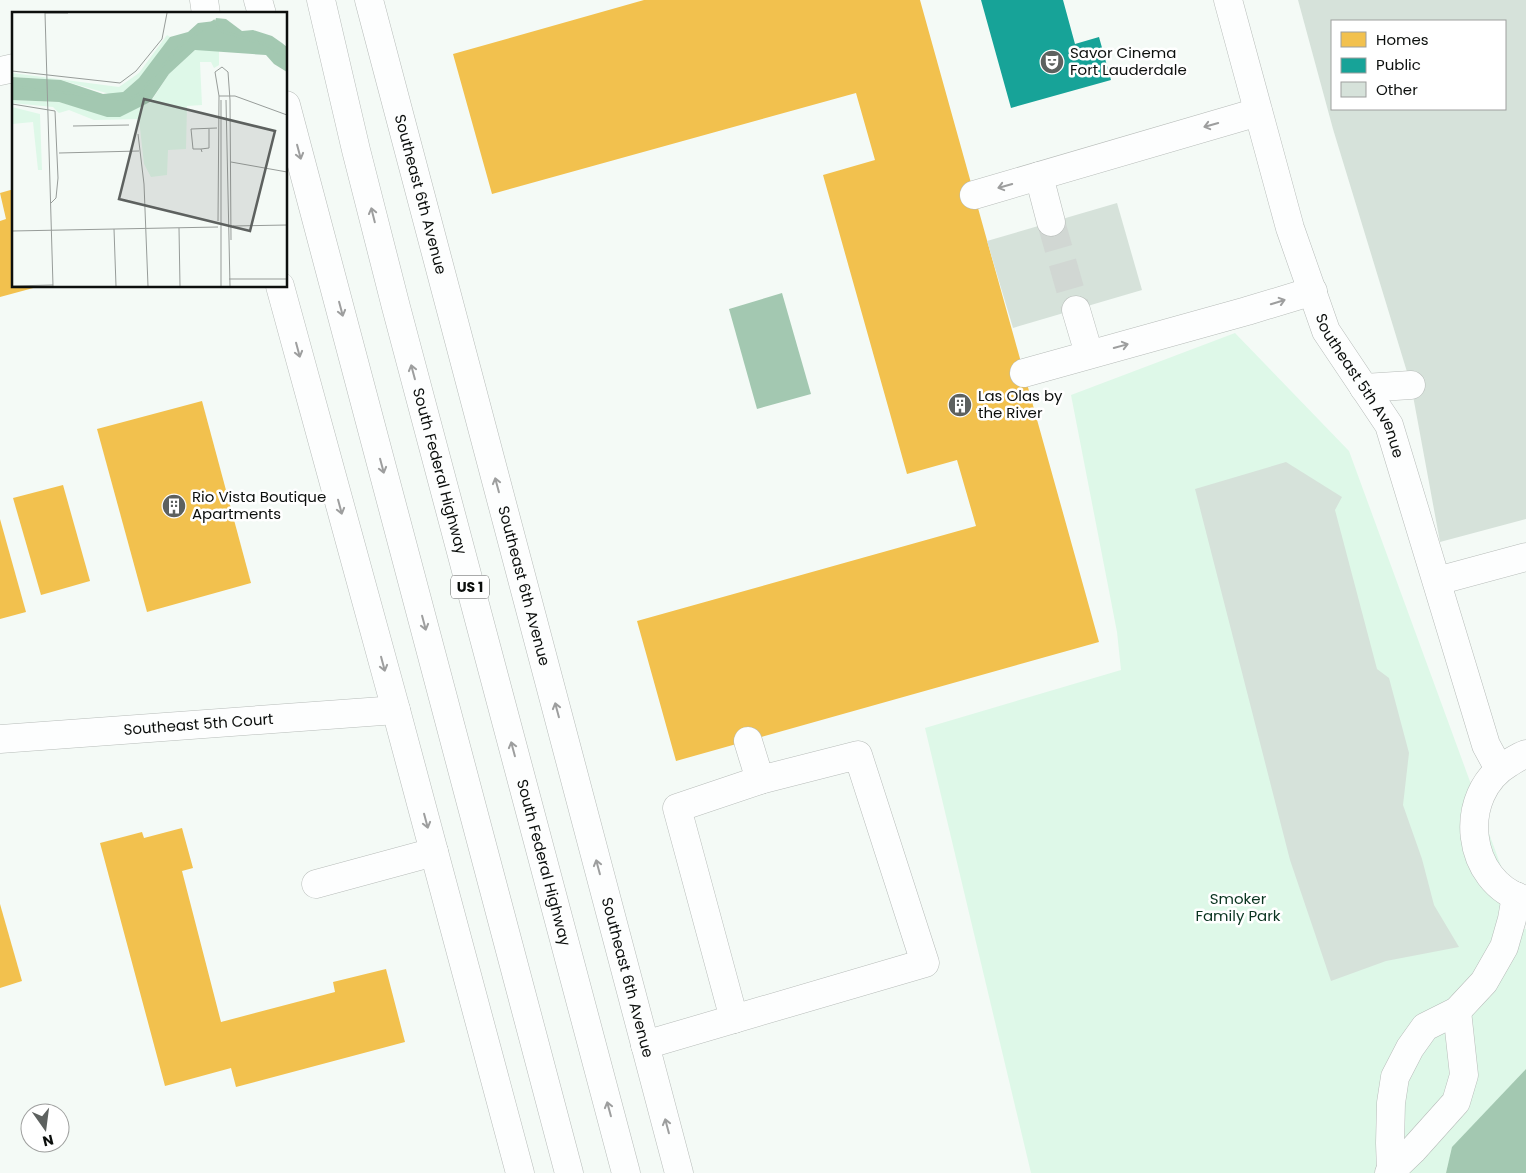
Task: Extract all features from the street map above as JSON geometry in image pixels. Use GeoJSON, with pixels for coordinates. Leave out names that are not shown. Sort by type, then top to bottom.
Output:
{"type":"FeatureCollection","features":[{"type":"Feature","properties":{"kind":"street","name":"South Federal Highway"},"geometry":{"type":"LineString","coordinates":[[321,0],[356,150],[396,307],[626,1173]]}},
{"type":"Feature","properties":{"kind":"street","name":"Southeast 6th Avenue"},"geometry":{"type":"LineString","coordinates":[[369,0],[679,1173]]}},
{"type":"Feature","properties":{"kind":"street","name":"Southeast 5th Avenue"},"geometry":{"type":"LineString","coordinates":[[1228,0],[1290,228],[1326,331],[1389,425],[1486,745],[1499,769]]}},
{"type":"Feature","properties":{"kind":"street"},"geometry":{"type":"LineString","coordinates":[[974,195],[1258,112]]}},
{"type":"Feature","properties":{"kind":"street"},"geometry":{"type":"LineString","coordinates":[[288,113],[569,1173]]}},
{"type":"Feature","properties":{"kind":"street"},"geometry":{"type":"LineString","coordinates":[[1039,176],[1051,222]]}},
{"type":"Feature","properties":{"kind":"street"},"geometry":{"type":"LineString","coordinates":[[281,288],[520,1173]]}},
{"type":"Feature","properties":{"kind":"street"},"geometry":{"type":"LineString","coordinates":[[1024,374],[1313,291]]}},
{"type":"Feature","properties":{"kind":"street"},"geometry":{"type":"LineString","coordinates":[[1076,310],[1089,354]]}},
{"type":"Feature","properties":{"kind":"street"},"geometry":{"type":"LineString","coordinates":[[1364,388],[1411,385]]}},
{"type":"Feature","properties":{"kind":"street"},"geometry":{"type":"LineString","coordinates":[[1437,581],[1526,557]]}},
{"type":"Feature","properties":{"kind":"street","name":"Southeast 5th Court"},"geometry":{"type":"LineString","coordinates":[[0,739],[396,710]]}},
{"type":"Feature","properties":{"kind":"street"},"geometry":{"type":"LineString","coordinates":[[748,741],[760,780]]}},
{"type":"Feature","properties":{"kind":"street"},"geometry":{"type":"LineString","coordinates":[[645,1045],[734,1019],[925,963],[858,754],[760,780],[677,808],[734,1019]]}},
{"type":"Feature","properties":{"kind":"street"},"geometry":{"type":"LineString","coordinates":[[1390,1172],[1391,1113],[1395,1077],[1410,1048],[1425,1027],[1457,1011],[1484,982],[1504,947],[1512,919],[1521,898],[1498,884],[1482,865],[1474,842],[1474,816],[1482,790],[1499,769],[1526,754]]}},
{"type":"Feature","properties":{"kind":"street"},"geometry":{"type":"LineString","coordinates":[[316,884],[434,852]]}},
{"type":"Feature","properties":{"kind":"street"},"geometry":{"type":"LineString","coordinates":[[1390,1172],[1413,1150],[1456,1102],[1464,1075],[1457,1011]]}},
{"type":"Feature","properties":{"kind":"green space","name":"Smoker Family Park"},"geometry":{"type":"Polygon","coordinates":[[[1235,333],[1349,451],[1524,929],[1526,929],[1526,1069],[1453,1147],[1446,1173],[1031,1173],[925,728],[1121,670],[1117,632],[1071,395],[1235,333]]]}},
{"type":"Feature","properties":{"kind":"shaded area"},"geometry":{"type":"Polygon","coordinates":[[[782,293],[811,394],[757,409],[729,309],[782,293]]]}},
{"type":"Feature","properties":{"kind":"shaded area"},"geometry":{"type":"Polygon","coordinates":[[[1526,1069],[1526,1173],[1446,1173],[1452,1147],[1526,1069]]]}},
{"type":"Feature","properties":{"kind":"building: Homes","name":"Las Olas by the River"},"geometry":{"type":"Polygon","coordinates":[[[644,0],[920,0],[1099,642],[676,761],[637,621],[976,526],[957,460],[907,474],[823,175],[875,160],[856,93],[492,194],[453,54],[644,0]]]}},
{"type":"Feature","properties":{"kind":"building: Homes"},"geometry":{"type":"Polygon","coordinates":[[[12,190],[12,288],[33,288],[0,297],[0,221],[6,219],[0,193],[12,190]]]}},
{"type":"Feature","properties":{"kind":"building: Homes","name":"Rio Vista Boutique Apartments"},"geometry":{"type":"Polygon","coordinates":[[[202,401],[251,583],[147,612],[97,429],[202,401]]]}},
{"type":"Feature","properties":{"kind":"building: Homes"},"geometry":{"type":"Polygon","coordinates":[[[63,485],[90,581],[41,595],[13,498],[63,485]]]}},
{"type":"Feature","properties":{"kind":"building: Homes"},"geometry":{"type":"Polygon","coordinates":[[[0,519],[26,612],[0,619],[0,519]]]}},
{"type":"Feature","properties":{"kind":"building: Homes"},"geometry":{"type":"Polygon","coordinates":[[[182,828],[193,868],[182,871],[221,1022],[335,992],[333,982],[386,969],[405,1042],[236,1087],[231,1068],[165,1086],[100,843],[142,832],[144,838],[182,828]]]}},
{"type":"Feature","properties":{"kind":"building: Homes"},"geometry":{"type":"Polygon","coordinates":[[[0,904],[22,981],[0,988],[0,904]]]}},
{"type":"Feature","properties":{"kind":"building: Public","name":"Savor Cinema Fort Lauderdale"},"geometry":{"type":"Polygon","coordinates":[[[981,0],[1063,0],[1075,44],[1099,37],[1111,80],[1011,108],[981,0]]]}},
{"type":"Feature","properties":{"kind":"building: Other"},"geometry":{"type":"Polygon","coordinates":[[[1298,0],[1526,0],[1526,519],[1440,542],[1411,385],[1333,129],[1298,0]]]}},
{"type":"Feature","properties":{"kind":"building: Other"},"geometry":{"type":"Polygon","coordinates":[[[1117,203],[1142,290],[1013,328],[987,241],[1117,203]]]}},
{"type":"Feature","properties":{"kind":"building: Other"},"geometry":{"type":"Polygon","coordinates":[[[1286,462],[1342,497],[1335,510],[1377,669],[1389,678],[1409,753],[1403,805],[1422,859],[1434,905],[1459,947],[1386,961],[1331,981],[1290,860],[1195,489],[1286,462]]]}},
{"type":"Feature","properties":{"kind":"tunnel"},"geometry":{"type":"LineString","coordinates":[[1051,222],[1076,310]]}},
{"type":"Feature","properties":{"kind":"place","name":"Savor Cinema Fort Lauderdale"},"geometry":{"type":"Point","coordinates":[1052,62]}},
{"type":"Feature","properties":{"kind":"place","name":"Las Olas by the River"},"geometry":{"type":"Point","coordinates":[960,405]}},
{"type":"Feature","properties":{"kind":"place","name":"Rio Vista Boutique Apartments"},"geometry":{"type":"Point","coordinates":[174,506]}}]}
